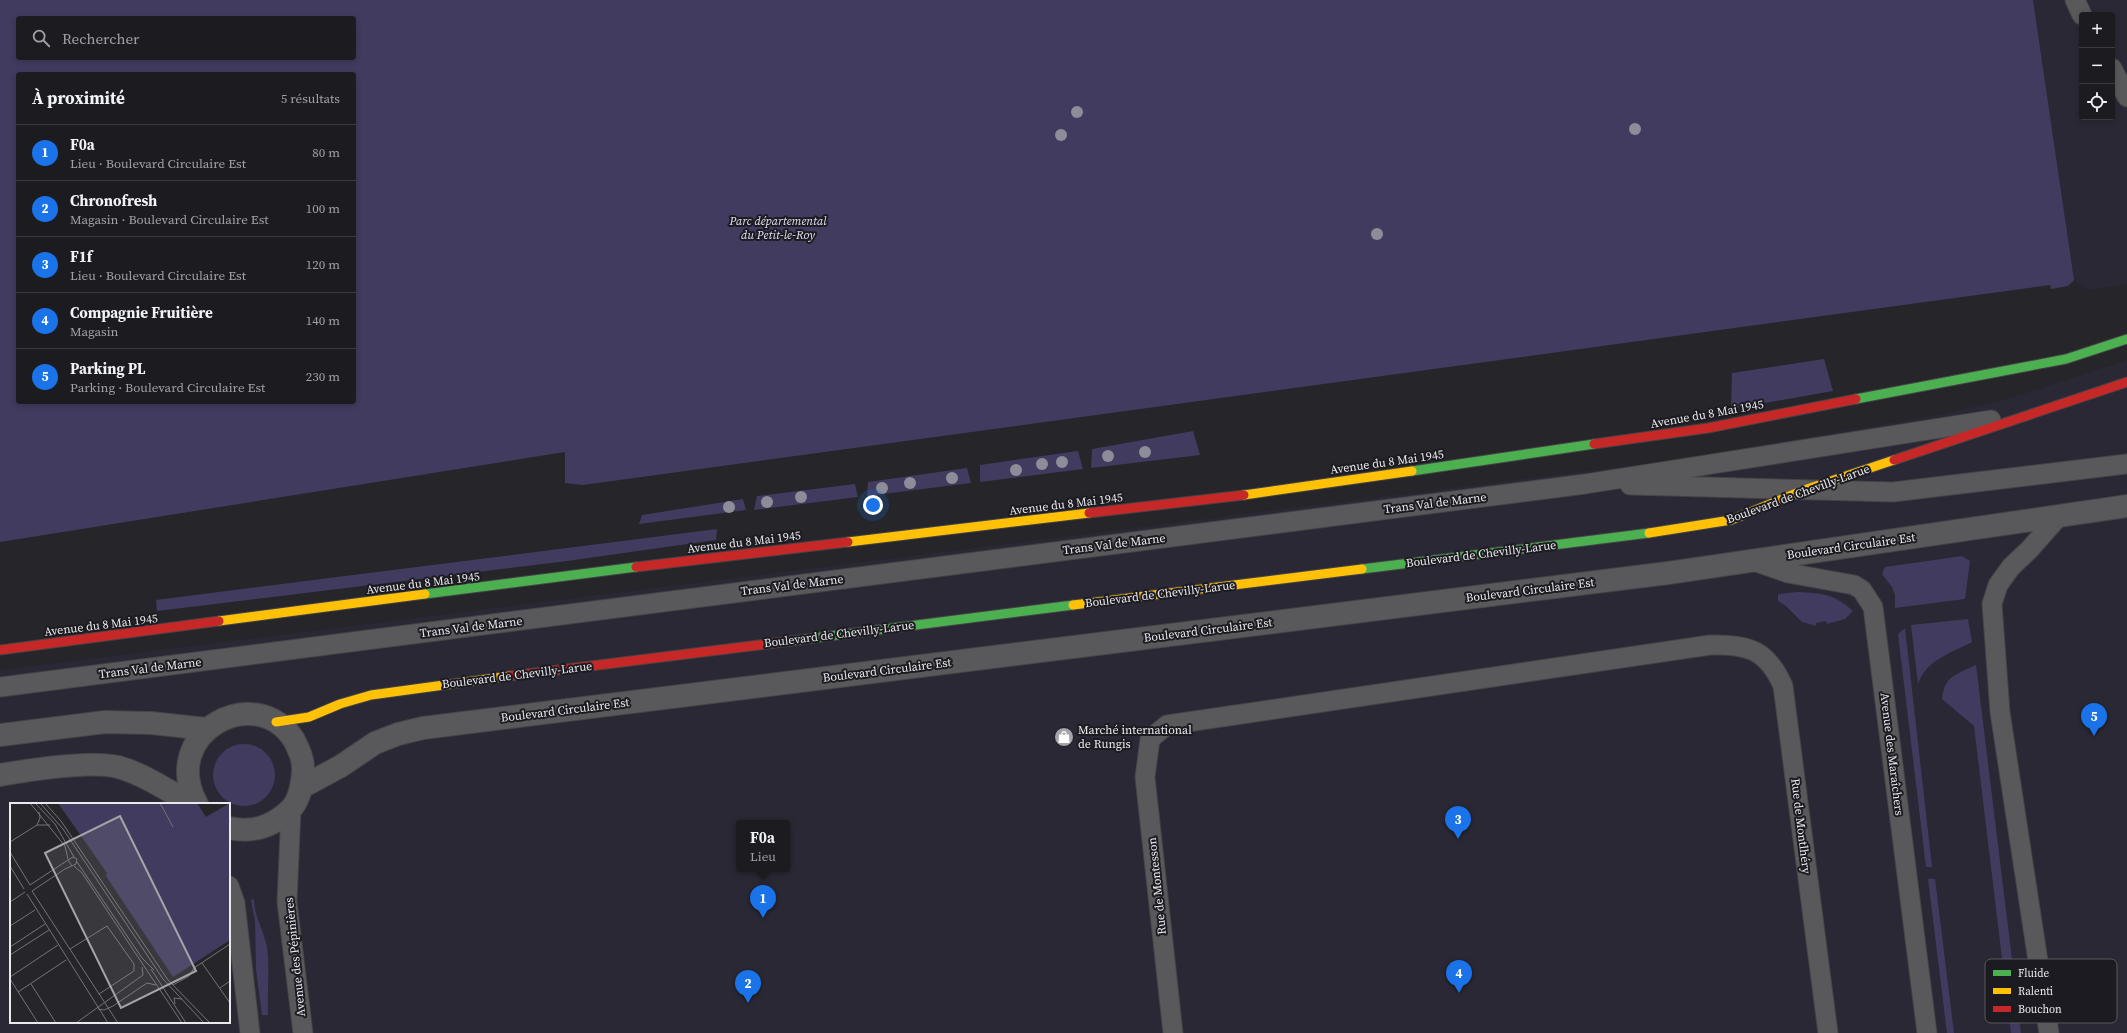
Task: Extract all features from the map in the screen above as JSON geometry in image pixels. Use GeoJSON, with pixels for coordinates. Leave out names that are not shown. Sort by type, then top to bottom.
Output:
{"type":"FeatureCollection","features":[{"type":"Feature","properties":{"kind":"main road","name":"Avenue du 8 Mai 1945"},"geometry":{"type":"LineString","coordinates":[[0,650],[621,569],[1242,495],[1708,428],[2066,359],[2127,339]]}},
{"type":"Feature","properties":{"kind":"main road","name":"Boulevard de Chevilly-Larue"},"geometry":{"type":"LineString","coordinates":[[276,722],[309,717],[355,699],[431,686],[1685,528],[1731,520],[1804,490],[2127,382]]}},
{"type":"Feature","properties":{"kind":"street","name":"Boulevard Circulaire Est"},"geometry":{"type":"LineString","coordinates":[[302,787],[341,766],[375,743],[398,734],[423,728],[1754,561],[2127,506]]}},
{"type":"Feature","properties":{"kind":"street"},"geometry":{"type":"LineString","coordinates":[[196,803],[190,792],[187,776],[189,758],[196,742],[207,729],[222,719],[240,714],[258,716],[276,722],[290,734],[300,750],[304,768],[302,787],[292,809],[277,821],[261,829],[242,831],[230,828]]}},
{"type":"Feature","properties":{"kind":"street"},"geometry":{"type":"LineString","coordinates":[[0,735],[105,722],[151,723],[207,729]]}},
{"type":"Feature","properties":{"kind":"street"},"geometry":{"type":"LineString","coordinates":[[0,775],[48,768],[91,766],[117,767],[146,778],[190,803]]}},
{"type":"Feature","properties":{"kind":"lane"},"geometry":{"type":"LineString","coordinates":[[2075,0],[2080,12]]}},
{"type":"Feature","properties":{"kind":"lane"},"geometry":{"type":"LineString","coordinates":[[2115,74],[2127,97]]}},
{"type":"Feature","properties":{"kind":"lane"},"geometry":{"type":"LineString","coordinates":[[1585,484],[2032,414]]}},
{"type":"Feature","properties":{"kind":"lane"},"geometry":{"type":"LineString","coordinates":[[1585,484],[1893,492],[2127,464]]}},
{"type":"Feature","properties":{"kind":"lane","name":"Trans Val de Marne"},"geometry":{"type":"LineString","coordinates":[[0,687],[1585,484]]}},
{"type":"Feature","properties":{"kind":"lane"},"geometry":{"type":"LineString","coordinates":[[2038,959],[2000,712],[1992,604],[1998,585],[2007,573],[2059,516]]}},
{"type":"Feature","properties":{"kind":"lane","name":"Avenue des Maraîchers"},"geometry":{"type":"LineString","coordinates":[[1754,561],[1788,573],[1854,586],[1862,590],[1873,607],[1927,1033]]}},
{"type":"Feature","properties":{"kind":"lane","name":"Rue de Montlhéry"},"geometry":{"type":"LineString","coordinates":[[1150,739],[1167,725],[1710,645],[1735,644],[1762,656],[1777,672],[1783,686],[1828,1033]]}},
{"type":"Feature","properties":{"kind":"lane","name":"Rue de Montesson"},"geometry":{"type":"LineString","coordinates":[[1150,739],[1144,777],[1173,1033]]}},
{"type":"Feature","properties":{"kind":"lane","name":"Avenue des Pépinières"},"geometry":{"type":"LineString","coordinates":[[292,809],[287,902],[303,1033]]}},
{"type":"Feature","properties":{"kind":"lane"},"geometry":{"type":"LineString","coordinates":[[230,889],[235,903],[250,1033]]}},
{"type":"Feature","properties":{"kind":"lane"},"geometry":{"type":"LineString","coordinates":[[2047,1023],[2049,1033]]}},
{"type":"Feature","properties":{"kind":"shaded area"},"geometry":{"type":"Polygon","coordinates":[[[2033,0],[2127,0],[2127,284],[2087,290],[2074,280],[2033,0]]]}},
{"type":"Feature","properties":{"kind":"shaded area","name":"Marché international de Rungis"},"geometry":{"type":"Polygon","coordinates":[[[2127,360],[2127,1033],[0,1033],[0,670],[1668,461],[1938,415],[2007,399],[2127,360]]]}},
{"type":"Feature","properties":{"kind":"green space","name":"Parc départemental du Petit-le-Roy"},"geometry":{"type":"Polygon","coordinates":[[[0,0],[2033,0],[2074,280],[2068,286],[2051,289],[2050,285],[583,485],[565,483],[565,452],[0,542],[0,0]]]}},
{"type":"Feature","properties":{"kind":"green space"},"geometry":{"type":"Polygon","coordinates":[[[1824,359],[1833,391],[1731,409],[1732,373],[1824,359]]]}},
{"type":"Feature","properties":{"kind":"green space"},"geometry":{"type":"Polygon","coordinates":[[[1193,431],[1200,455],[1091,468],[1092,449],[1193,431]]]}},
{"type":"Feature","properties":{"kind":"green space"},"geometry":{"type":"Polygon","coordinates":[[[1078,451],[1083,469],[980,482],[980,465],[1078,451]]]}},
{"type":"Feature","properties":{"kind":"green space"},"geometry":{"type":"Polygon","coordinates":[[[967,468],[971,483],[867,496],[868,482],[967,468]]]}},
{"type":"Feature","properties":{"kind":"green space"},"geometry":{"type":"Polygon","coordinates":[[[855,484],[858,497],[754,510],[757,496],[855,484]]]}},
{"type":"Feature","properties":{"kind":"green space"},"geometry":{"type":"Polygon","coordinates":[[[743,499],[746,510],[639,524],[642,515],[743,499]]]}},
{"type":"Feature","properties":{"kind":"green space"},"geometry":{"type":"Polygon","coordinates":[[[717,529],[716,540],[567,561],[157,611],[156,600],[717,529]]]}},
{"type":"Feature","properties":{"kind":"green space"},"geometry":{"type":"Polygon","coordinates":[[[1962,556],[1970,561],[1965,599],[1895,608],[1895,595],[1892,587],[1882,574],[1885,567],[1962,556]]]}},
{"type":"Feature","properties":{"kind":"green space"},"geometry":{"type":"Polygon","coordinates":[[[1798,592],[1821,594],[1834,598],[1853,611],[1845,619],[1827,624],[1826,621],[1816,623],[1816,626],[1802,622],[1786,606],[1778,601],[1778,594],[1798,592]]]}},
{"type":"Feature","properties":{"kind":"green space"},"geometry":{"type":"Polygon","coordinates":[[[1968,619],[1972,642],[1933,663],[1922,676],[1918,684],[1911,625],[1968,619]]]}},
{"type":"Feature","properties":{"kind":"green space"},"geometry":{"type":"Polygon","coordinates":[[[1905,628],[1932,867],[1926,867],[1898,634],[1905,628]]]}},
{"type":"Feature","properties":{"kind":"green space"},"geometry":{"type":"Polygon","coordinates":[[[1976,665],[2012,959],[2002,959],[1974,726],[1942,699],[1945,685],[1957,674],[1976,665]]]}},
{"type":"Feature","properties":{"kind":"green space"},"geometry":{"type":"Polygon","coordinates":[[[244,744],[261,749],[266,753],[270,758],[275,775],[270,792],[266,797],[261,801],[244,806],[227,801],[222,797],[218,792],[213,775],[218,758],[222,753],[227,749],[244,744]]]}},
{"type":"Feature","properties":{"kind":"green space"},"geometry":{"type":"Polygon","coordinates":[[[1928,879],[1935,879],[1954,1033],[1947,1033],[1928,879]]]}},
{"type":"Feature","properties":{"kind":"green space"},"geometry":{"type":"Polygon","coordinates":[[[254,899],[257,917],[267,947],[268,1015],[262,1015],[256,969],[255,921],[251,900],[254,899]]]}},
{"type":"Feature","properties":{"kind":"green space"},"geometry":{"type":"Polygon","coordinates":[[[2010,1023],[2020,1023],[2021,1033],[2011,1033],[2010,1023]]]}},
{"type":"Feature","properties":{"kind":"traffic: fast"},"geometry":{"type":"LineString","coordinates":[[1856,399],[2066,359],[2127,339]]}},
{"type":"Feature","properties":{"kind":"traffic: fast"},"geometry":{"type":"LineString","coordinates":[[1412,471],[1594,444]]}},
{"type":"Feature","properties":{"kind":"traffic: fast"},"geometry":{"type":"LineString","coordinates":[[1362,569],[1649,533]]}},
{"type":"Feature","properties":{"kind":"traffic: fast"},"geometry":{"type":"LineString","coordinates":[[425,594],[636,567]]}},
{"type":"Feature","properties":{"kind":"traffic: fast"},"geometry":{"type":"LineString","coordinates":[[791,641],[1073,605]]}},
{"type":"Feature","properties":{"kind":"traffic: slow"},"geometry":{"type":"LineString","coordinates":[[1649,533],[1731,520],[1804,490],[1894,460]]}},
{"type":"Feature","properties":{"kind":"traffic: slow"},"geometry":{"type":"LineString","coordinates":[[1244,495],[1412,471]]}},
{"type":"Feature","properties":{"kind":"traffic: slow"},"geometry":{"type":"LineString","coordinates":[[848,542],[1089,513]]}},
{"type":"Feature","properties":{"kind":"traffic: slow"},"geometry":{"type":"LineString","coordinates":[[1073,605],[1362,569]]}},
{"type":"Feature","properties":{"kind":"traffic: slow"},"geometry":{"type":"LineString","coordinates":[[219,621],[425,594]]}},
{"type":"Feature","properties":{"kind":"traffic: slow"},"geometry":{"type":"LineString","coordinates":[[276,722],[309,717],[340,704],[371,695],[510,676]]}},
{"type":"Feature","properties":{"kind":"traffic: jam"},"geometry":{"type":"LineString","coordinates":[[1894,460],[2127,382]]}},
{"type":"Feature","properties":{"kind":"traffic: jam"},"geometry":{"type":"LineString","coordinates":[[1594,444],[1708,428],[1856,399]]}},
{"type":"Feature","properties":{"kind":"traffic: jam"},"geometry":{"type":"LineString","coordinates":[[1089,513],[1244,495]]}},
{"type":"Feature","properties":{"kind":"traffic: jam"},"geometry":{"type":"LineString","coordinates":[[636,567],[848,542]]}},
{"type":"Feature","properties":{"kind":"traffic: jam"},"geometry":{"type":"LineString","coordinates":[[0,650],[219,621]]}},
{"type":"Feature","properties":{"kind":"traffic: jam"},"geometry":{"type":"LineString","coordinates":[[510,676],[791,641]]}},
{"type":"Feature","properties":{"kind":"place","name":"Parking PL"},"geometry":{"type":"Point","coordinates":[2094,736]}},
{"type":"Feature","properties":{"kind":"place","name":"Marché international de Rungis"},"geometry":{"type":"Point","coordinates":[1064,737]}},
{"type":"Feature","properties":{"kind":"place","name":"F1f"},"geometry":{"type":"Point","coordinates":[1458,839]}},
{"type":"Feature","properties":{"kind":"place","name":"F0a"},"geometry":{"type":"Point","coordinates":[763,918]}},
{"type":"Feature","properties":{"kind":"place","name":"Compagnie Fruitière"},"geometry":{"type":"Point","coordinates":[1459,993]}},
{"type":"Feature","properties":{"kind":"place","name":"Chronofresh"},"geometry":{"type":"Point","coordinates":[748,1003]}}]}
